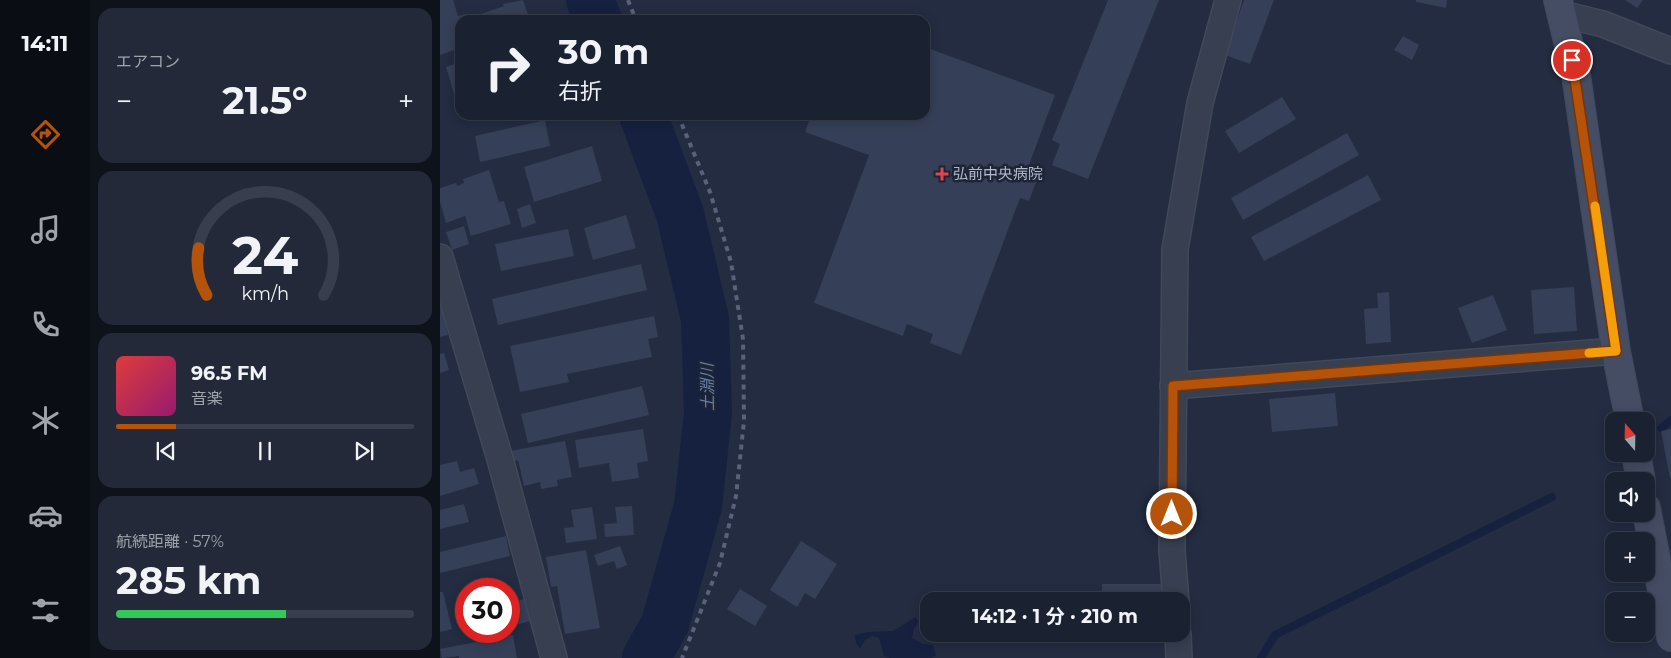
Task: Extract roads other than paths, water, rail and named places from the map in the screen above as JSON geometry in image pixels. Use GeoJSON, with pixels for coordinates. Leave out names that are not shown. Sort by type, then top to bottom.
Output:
{"type":"FeatureCollection","features":[{"type":"Feature","properties":{"kind":"main road"},"geometry":{"type":"LineString","coordinates":[[1560,7],[1576,75],[1616,351],[1628,412]]}},
{"type":"Feature","properties":{"kind":"main road"},"geometry":{"type":"LineString","coordinates":[[1649,522],[1671,637]]}},
{"type":"Feature","properties":{"kind":"street"},"geometry":{"type":"LineString","coordinates":[[1175,592],[1172,551],[1175,249],[1200,103],[1228,0]]}},
{"type":"Feature","properties":{"kind":"street"},"geometry":{"type":"LineString","coordinates":[[1560,7],[1671,51]]}},
{"type":"Feature","properties":{"kind":"street"},"geometry":{"type":"LineString","coordinates":[[440,257],[500,459],[554,658]]}},
{"type":"Feature","properties":{"kind":"street"},"geometry":{"type":"LineString","coordinates":[[1173,386],[1616,351]]}},
{"type":"Feature","properties":{"kind":"street"},"geometry":{"type":"LineString","coordinates":[[1178,642],[1179,658]]}},
{"type":"Feature","properties":{"kind":"water"},"geometry":{"type":"Polygon","coordinates":[[[916,617],[918,622],[912,638],[923,644],[933,645],[936,656],[930,658],[890,658],[884,656],[879,638],[872,636],[865,640],[860,649],[856,643],[855,635],[868,632],[893,631],[916,617]]]}},
{"type":"Feature","properties":{"kind":"waterway","name":"土淵川"},"geometry":{"type":"LineString","coordinates":[[590,0],[596,15]]}},
{"type":"Feature","properties":{"kind":"waterway","name":"土淵川"},"geometry":{"type":"LineString","coordinates":[[645,120],[680,214],[705,319],[708,413],[698,506],[665,624],[646,658]]}},
{"type":"Feature","properties":{"kind":"waterway"},"geometry":{"type":"LineString","coordinates":[[1661,428],[1671,420]]}},
{"type":"Feature","properties":{"kind":"waterway"},"geometry":{"type":"LineString","coordinates":[[1261,658],[1275,635],[1552,497]]}},
{"type":"Feature","properties":{"kind":"railway"},"geometry":{"type":"LineString","coordinates":[[628,0],[634,15]]}},
{"type":"Feature","properties":{"kind":"railway"},"geometry":{"type":"LineString","coordinates":[[680,120],[710,192],[731,262],[743,339],[744,421],[736,496],[720,563],[682,658]]}},
{"type":"Feature","properties":{"kind":"place","name":"弘前中央病院"},"geometry":{"type":"Point","coordinates":[942,174]}}]}
